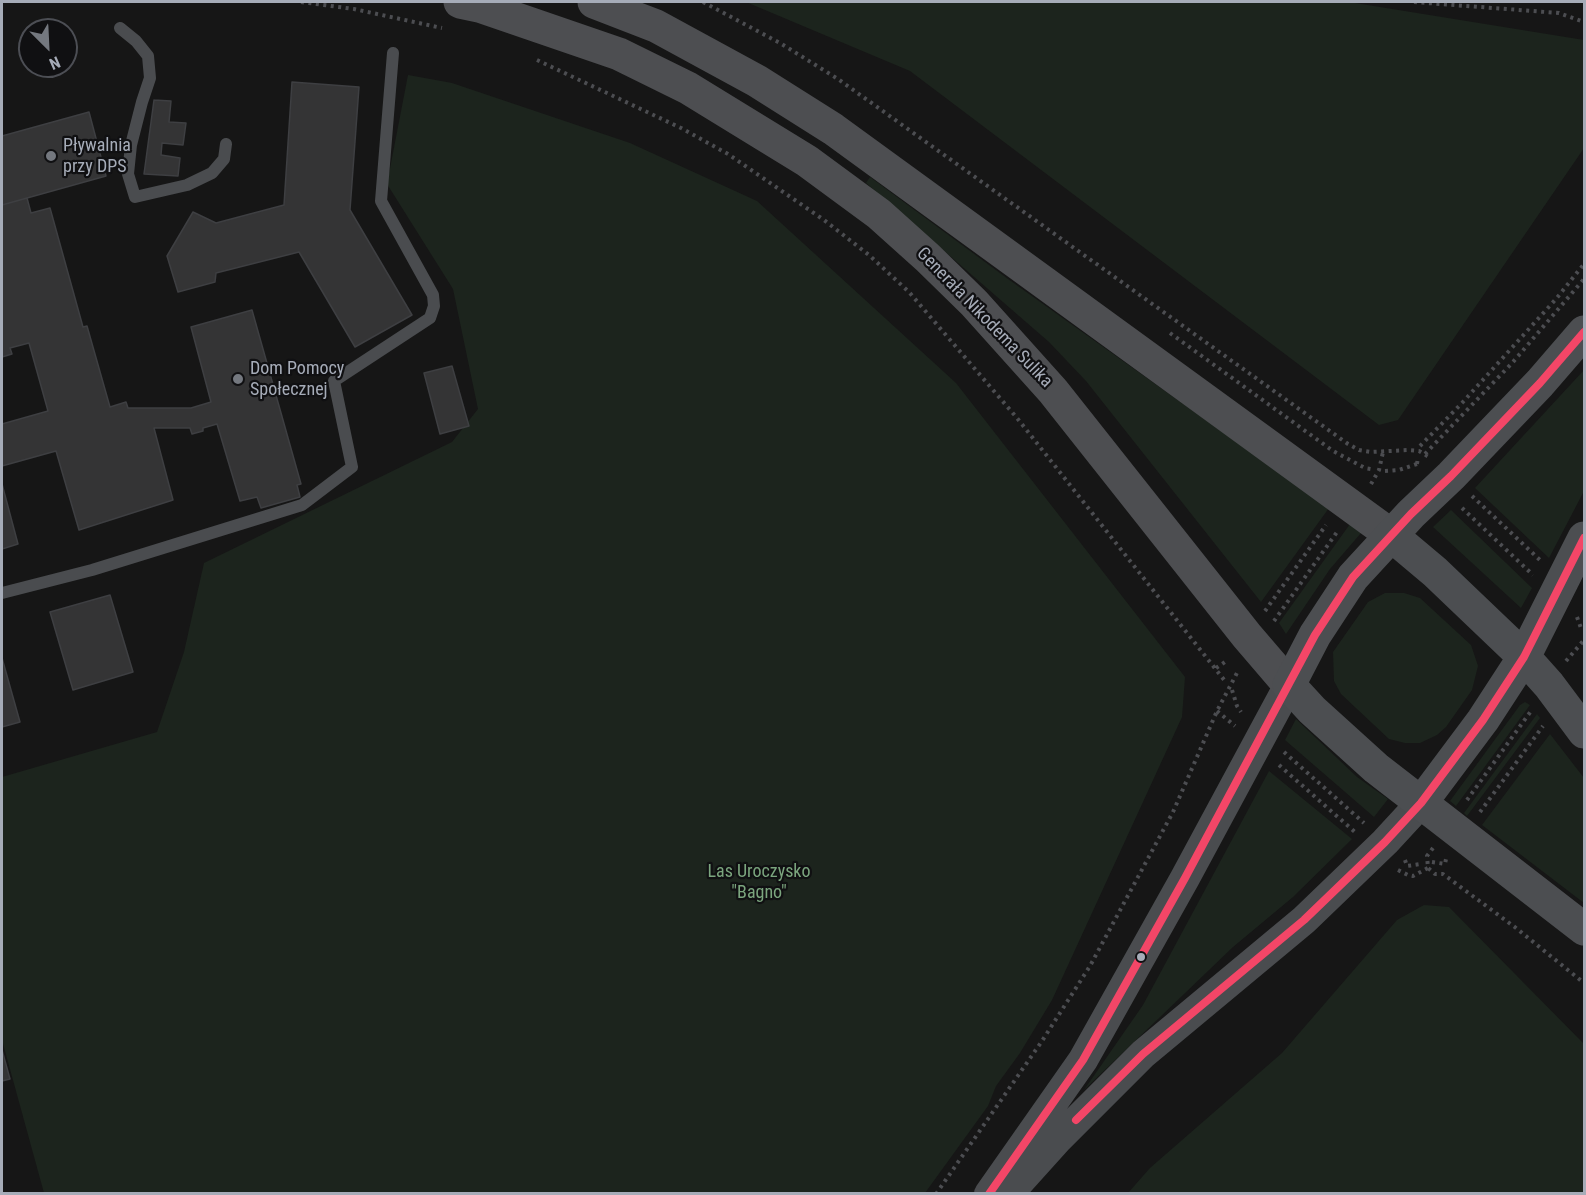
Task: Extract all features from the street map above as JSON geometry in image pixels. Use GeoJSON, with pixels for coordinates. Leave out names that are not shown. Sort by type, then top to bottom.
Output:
{"type":"FeatureCollection","features":[{"type":"Feature","properties":{"kind":"highway"},"geometry":{"type":"LineString","coordinates":[[1584,332],[1540,383],[1353,577],[1315,635],[1289,685],[1346,742],[1420,803],[1584,928]]}},
{"type":"Feature","properties":{"kind":"highway"},"geometry":{"type":"LineString","coordinates":[[1391,535],[1435,572],[1524,657],[1549,685],[1584,732]]}},
{"type":"Feature","properties":{"kind":"highway"},"geometry":{"type":"LineString","coordinates":[[1420,803],[1483,720],[1524,657],[1584,538]]}},
{"type":"Feature","properties":{"kind":"main road"},"geometry":{"type":"LineString","coordinates":[[594,2],[666,32],[757,81],[833,129],[1391,535]]}},
{"type":"Feature","properties":{"kind":"main road","name":"Generała Nikodema Sulika"},"geometry":{"type":"LineString","coordinates":[[454,15],[479,6],[619,54],[688,88],[807,160],[879,214],[974,303],[1053,391],[1247,636],[1289,685]]}},
{"type":"Feature","properties":{"kind":"street"},"geometry":{"type":"LineString","coordinates":[[989,1194],[1083,1060],[1289,685]]}},
{"type":"Feature","properties":{"kind":"street"},"geometry":{"type":"LineString","coordinates":[[1009,1194],[1056,1140],[1143,1054],[1304,920],[1385,842],[1420,803]]}},
{"type":"Feature","properties":{"kind":"lane"},"geometry":{"type":"LineString","coordinates":[[120,28],[136,41],[148,56],[150,78],[131,145],[129,174],[135,197],[187,185],[212,173],[224,159],[226,144]]}},
{"type":"Feature","properties":{"kind":"lane"},"geometry":{"type":"LineString","coordinates":[[2,593],[92,570],[302,505],[352,467],[334,381],[430,318],[434,306],[433,295],[381,201],[393,53]]}},
{"type":"Feature","properties":{"kind":"path"},"geometry":{"type":"LineString","coordinates":[[301,2],[354,9],[454,15]]}},
{"type":"Feature","properties":{"kind":"path"},"geometry":{"type":"LineString","coordinates":[[704,2],[780,43],[838,79],[1348,444],[1365,451],[1408,450],[1425,454],[1436,462]]}},
{"type":"Feature","properties":{"kind":"path"},"geometry":{"type":"LineString","coordinates":[[1414,2],[1559,13],[1584,22]]}},
{"type":"Feature","properties":{"kind":"path"},"geometry":{"type":"LineString","coordinates":[[531,57],[681,128],[728,154],[824,220],[877,262],[909,292],[1017,418],[1225,681]]}},
{"type":"Feature","properties":{"kind":"path"},"geometry":{"type":"LineString","coordinates":[[1420,446],[1470,395],[1556,299],[1584,264]]}},
{"type":"Feature","properties":{"kind":"path"},"geometry":{"type":"LineString","coordinates":[[1425,454],[1513,362],[1584,279]]}},
{"type":"Feature","properties":{"kind":"path"},"geometry":{"type":"LineString","coordinates":[[1372,482],[1379,470],[1383,452]]}},
{"type":"Feature","properties":{"kind":"path"},"geometry":{"type":"LineString","coordinates":[[1385,471],[1399,470],[1417,464],[1418,457]]}},
{"type":"Feature","properties":{"kind":"path"},"geometry":{"type":"LineString","coordinates":[[1359,477],[1365,468]]}},
{"type":"Feature","properties":{"kind":"path"},"geometry":{"type":"LineString","coordinates":[[1468,492],[1546,566]]}},
{"type":"Feature","properties":{"kind":"path"},"geometry":{"type":"LineString","coordinates":[[1457,503],[1539,580]]}},
{"type":"Feature","properties":{"kind":"path"},"geometry":{"type":"LineString","coordinates":[[1265,611],[1329,521]]}},
{"type":"Feature","properties":{"kind":"path"},"geometry":{"type":"LineString","coordinates":[[1274,621],[1340,529]]}},
{"type":"Feature","properties":{"kind":"path"},"geometry":{"type":"LineString","coordinates":[[1576,616],[1582,631]]}},
{"type":"Feature","properties":{"kind":"path"},"geometry":{"type":"LineString","coordinates":[[1568,658],[1584,640]]}},
{"type":"Feature","properties":{"kind":"path"},"geometry":{"type":"LineString","coordinates":[[1216,668],[1231,658]]}},
{"type":"Feature","properties":{"kind":"path"},"geometry":{"type":"LineString","coordinates":[[936,1194],[1042,1041],[1090,966],[1173,812],[1217,711],[1238,671]]}},
{"type":"Feature","properties":{"kind":"path"},"geometry":{"type":"LineString","coordinates":[[1232,690],[1237,706],[1244,715]]}},
{"type":"Feature","properties":{"kind":"path"},"geometry":{"type":"LineString","coordinates":[[1466,802],[1532,709]]}},
{"type":"Feature","properties":{"kind":"path"},"geometry":{"type":"LineString","coordinates":[[1217,711],[1239,729]]}},
{"type":"Feature","properties":{"kind":"path"},"geometry":{"type":"LineString","coordinates":[[1479,813],[1544,723]]}},
{"type":"Feature","properties":{"kind":"path"},"geometry":{"type":"LineString","coordinates":[[1278,746],[1369,827]]}},
{"type":"Feature","properties":{"kind":"path"},"geometry":{"type":"LineString","coordinates":[[1272,759],[1360,836]]}},
{"type":"Feature","properties":{"kind":"path"},"geometry":{"type":"LineString","coordinates":[[1427,856],[1428,868],[1435,874],[1443,874],[1516,928],[1584,983]]}},
{"type":"Feature","properties":{"kind":"path"},"geometry":{"type":"LineString","coordinates":[[1443,874],[1446,858]]}},
{"type":"Feature","properties":{"kind":"path"},"geometry":{"type":"LineString","coordinates":[[1405,860],[1407,866],[1421,864]]}},
{"type":"Feature","properties":{"kind":"path"},"geometry":{"type":"LineString","coordinates":[[1432,862],[1445,864]]}},
{"type":"Feature","properties":{"kind":"path"},"geometry":{"type":"LineString","coordinates":[[1394,866],[1413,876],[1428,868]]}},
{"type":"Feature","properties":{"kind":"green space"},"geometry":{"type":"Polygon","coordinates":[[[746,2],[1349,2],[1584,40],[1584,148],[1398,420],[1379,425],[910,71],[746,2]]]}},
{"type":"Feature","properties":{"kind":"green space","name":"Las Uroczysko \"Bagno\""},"geometry":{"type":"Polygon","coordinates":[[[408,75],[452,83],[630,143],[757,201],[956,383],[1185,677],[1182,717],[1052,1000],[1020,1053],[996,1086],[988,1106],[925,1193],[44,1193],[2,1040],[2,777],[157,732],[184,652],[204,563],[452,442],[478,409],[453,289],[387,184],[408,75]]]}},
{"type":"Feature","properties":{"kind":"green space"},"geometry":{"type":"Polygon","coordinates":[[[870,177],[1008,279],[1329,508],[1261,602],[1086,381],[1049,342],[866,183],[870,177]]]}},
{"type":"Feature","properties":{"kind":"green space"},"geometry":{"type":"Polygon","coordinates":[[[1584,370],[1584,491],[1549,558],[1475,488],[1584,370]]]}},
{"type":"Feature","properties":{"kind":"green space"},"geometry":{"type":"Polygon","coordinates":[[[1451,510],[1532,588],[1521,608],[1433,527],[1451,510]]]}},
{"type":"Feature","properties":{"kind":"green space"},"geometry":{"type":"Polygon","coordinates":[[[1350,524],[1361,533],[1330,569],[1286,634],[1279,623],[1350,524]]]}},
{"type":"Feature","properties":{"kind":"green space"},"geometry":{"type":"Polygon","coordinates":[[[1385,593],[1404,593],[1420,598],[1471,645],[1478,666],[1472,690],[1446,727],[1437,735],[1420,743],[1405,743],[1389,739],[1341,694],[1334,681],[1333,652],[1368,602],[1385,593]]]}},
{"type":"Feature","properties":{"kind":"green space"},"geometry":{"type":"Polygon","coordinates":[[[1525,702],[1530,705],[1456,806],[1450,801],[1520,705],[1525,702]]]}},
{"type":"Feature","properties":{"kind":"green space"},"geometry":{"type":"Polygon","coordinates":[[[1537,714],[1540,718],[1467,816],[1464,813],[1537,714]]]}},
{"type":"Feature","properties":{"kind":"green space"},"geometry":{"type":"Polygon","coordinates":[[[1296,719],[1357,777],[1388,799],[1374,817],[1285,740],[1296,719]]]}},
{"type":"Feature","properties":{"kind":"green space"},"geometry":{"type":"Polygon","coordinates":[[[1550,734],[1584,778],[1584,903],[1482,825],[1550,734]]]}},
{"type":"Feature","properties":{"kind":"green space"},"geometry":{"type":"Polygon","coordinates":[[[1269,771],[1352,839],[1293,897],[1233,947],[1084,1090],[1143,1005],[1269,771]]]}},
{"type":"Feature","properties":{"kind":"green space"},"geometry":{"type":"Polygon","coordinates":[[[1424,905],[1449,907],[1584,1044],[1584,1193],[1128,1193],[1150,1168],[1282,1053],[1397,920],[1424,905]]]}},
{"type":"Feature","properties":{"kind":"building","name":"Dom Pomocy Społecznej"},"geometry":{"type":"Polygon","coordinates":[[[292,82],[359,87],[350,210],[412,315],[355,347],[299,252],[216,273],[215,282],[178,292],[167,256],[193,212],[216,223],[284,205],[292,82]]]}},
{"type":"Feature","properties":{"kind":"building"},"geometry":{"type":"Polygon","coordinates":[[[154,100],[171,101],[169,122],[186,123],[183,145],[162,143],[161,155],[180,158],[178,176],[144,174],[154,100]]]}},
{"type":"Feature","properties":{"kind":"building","name":"Pływalnia przy DPS"},"geometry":{"type":"Polygon","coordinates":[[[89,112],[106,176],[2,205],[2,136],[89,112]]]}},
{"type":"Feature","properties":{"kind":"building","name":"Dom Pomocy Społecznej"},"geometry":{"type":"Polygon","coordinates":[[[27,198],[31,213],[50,208],[83,327],[87,326],[110,407],[126,402],[128,408],[191,408],[211,402],[191,327],[252,310],[301,484],[297,485],[300,497],[261,508],[257,497],[240,501],[217,424],[192,434],[190,428],[154,428],[173,500],[79,530],[56,451],[2,466],[2,424],[48,411],[29,343],[10,348],[12,354],[2,357],[2,205],[27,198]]]}},
{"type":"Feature","properties":{"kind":"building"},"geometry":{"type":"Polygon","coordinates":[[[452,366],[469,426],[440,434],[424,373],[452,366]]]}},
{"type":"Feature","properties":{"kind":"building"},"geometry":{"type":"Polygon","coordinates":[[[2,484],[18,544],[2,549],[2,484]]]}},
{"type":"Feature","properties":{"kind":"building"},"geometry":{"type":"Polygon","coordinates":[[[110,595],[133,672],[73,690],[50,612],[110,595]]]}},
{"type":"Feature","properties":{"kind":"building"},"geometry":{"type":"Polygon","coordinates":[[[2,658],[20,722],[2,727],[2,658]]]}},
{"type":"Feature","properties":{"kind":"building"},"geometry":{"type":"Polygon","coordinates":[[[2,1050],[10,1079],[2,1081],[2,1050]]]}},
{"type":"Feature","properties":{"kind":"transit line"},"geometry":{"type":"LineString","coordinates":[[989,1194],[1083,1060],[1185,878],[1315,635],[1353,577],[1411,514],[1451,476],[1540,383],[1584,332]]}},
{"type":"Feature","properties":{"kind":"transit line"},"geometry":{"type":"LineString","coordinates":[[1076,1120],[1143,1054],[1304,920],[1385,842],[1421,803],[1483,720],[1524,657],[1584,538]]}},
{"type":"Feature","properties":{"kind":"place","name":"Pływalnia przy DPS"},"geometry":{"type":"Point","coordinates":[51,156]}},
{"type":"Feature","properties":{"kind":"place","name":"Dom Pomocy Społecznej"},"geometry":{"type":"Point","coordinates":[238,379]}}]}
